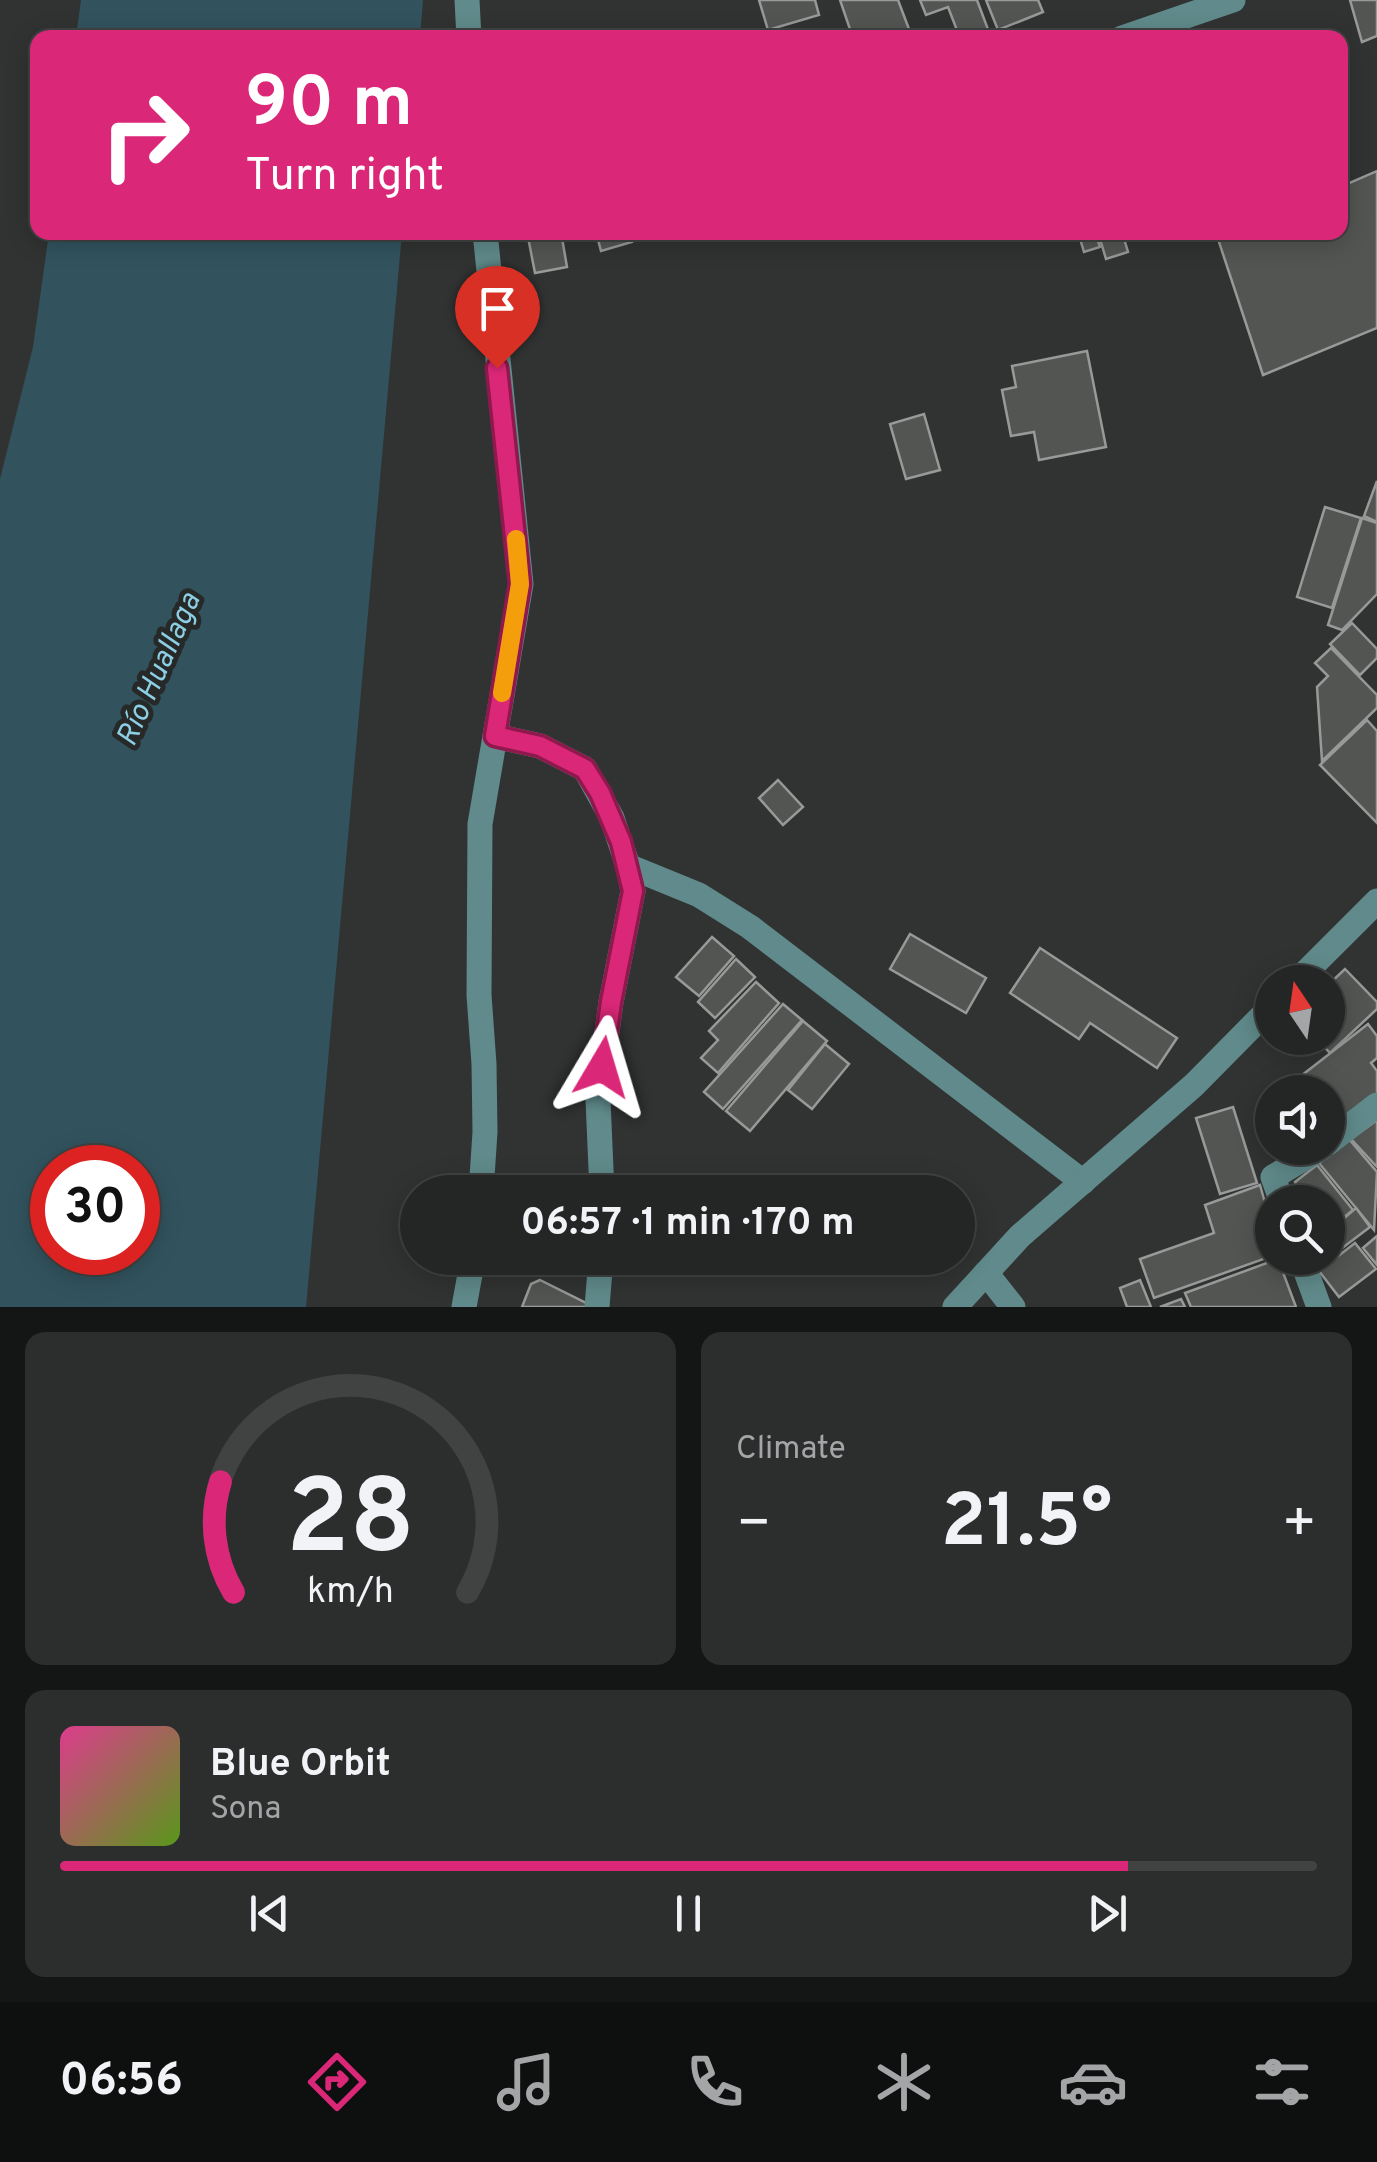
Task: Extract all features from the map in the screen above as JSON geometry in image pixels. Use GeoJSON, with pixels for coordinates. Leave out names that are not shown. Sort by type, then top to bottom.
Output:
{"type":"FeatureCollection","features":[{"type":"Feature","properties":{"kind":"street"},"geometry":{"type":"LineString","coordinates":[[466,0],[468,30]]}},
{"type":"Feature","properties":{"kind":"street"},"geometry":{"type":"LineString","coordinates":[[1145,30],[1232,0]]}},
{"type":"Feature","properties":{"kind":"street"},"geometry":{"type":"LineString","coordinates":[[482,1175],[485,1115],[479,996],[480,824],[520,584],[485,240]]}},
{"type":"Feature","properties":{"kind":"street"},"geometry":{"type":"LineString","coordinates":[[495,736],[540,746],[585,769],[612,818],[628,866],[633,891],[611,1002],[598,1100],[601,1175]]}},
{"type":"Feature","properties":{"kind":"street"},"geometry":{"type":"LineString","coordinates":[[628,866],[699,895],[750,927],[1083,1182]]}},
{"type":"Feature","properties":{"kind":"street"},"geometry":{"type":"LineString","coordinates":[[1313,965],[1377,901]]}},
{"type":"Feature","properties":{"kind":"street"},"geometry":{"type":"LineString","coordinates":[[955,1307],[1020,1236],[1194,1085],[1255,1023]]}},
{"type":"Feature","properties":{"kind":"street"},"geometry":{"type":"LineString","coordinates":[[1345,1130],[1377,1105]]}},
{"type":"Feature","properties":{"kind":"street"},"geometry":{"type":"LineString","coordinates":[[1276,1185],[1273,1177],[1293,1165]]}},
{"type":"Feature","properties":{"kind":"street"},"geometry":{"type":"LineString","coordinates":[[986,1273],[1013,1307]]}},
{"type":"Feature","properties":{"kind":"street"},"geometry":{"type":"LineString","coordinates":[[464,1307],[471,1275]]}},
{"type":"Feature","properties":{"kind":"street"},"geometry":{"type":"LineString","coordinates":[[597,1307],[600,1275]]}},
{"type":"Feature","properties":{"kind":"street"},"geometry":{"type":"LineString","coordinates":[[1307,1275],[1319,1307]]}},
{"type":"Feature","properties":{"kind":"water"},"geometry":{"type":"Polygon","coordinates":[[[81,0],[423,0],[421,30],[77,30],[81,0]]]}},
{"type":"Feature","properties":{"kind":"water","name":"Río Huallaga"},"geometry":{"type":"Polygon","coordinates":[[[48,240],[401,240],[306,1307],[0,1307],[0,479],[33,347],[48,240]]]}},
{"type":"Feature","properties":{"kind":"building"},"geometry":{"type":"Polygon","coordinates":[[[759,0],[815,0],[819,15],[768,30],[759,0]]]}},
{"type":"Feature","properties":{"kind":"building"},"geometry":{"type":"Polygon","coordinates":[[[840,0],[898,0],[909,30],[850,30],[840,0]]]}},
{"type":"Feature","properties":{"kind":"building"},"geometry":{"type":"Polygon","coordinates":[[[920,0],[977,0],[988,30],[957,30],[948,7],[926,15],[920,0]]]}},
{"type":"Feature","properties":{"kind":"building"},"geometry":{"type":"Polygon","coordinates":[[[986,0],[1038,0],[1043,12],[998,30],[986,0]]]}},
{"type":"Feature","properties":{"kind":"building"},"geometry":{"type":"Polygon","coordinates":[[[1350,0],[1377,0],[1377,36],[1362,42],[1350,0]]]}},
{"type":"Feature","properties":{"kind":"building"},"geometry":{"type":"Polygon","coordinates":[[[1377,171],[1377,328],[1263,375],[1218,240],[1348,240],[1348,184],[1377,171]]]}},
{"type":"Feature","properties":{"kind":"building"},"geometry":{"type":"Polygon","coordinates":[[[529,240],[562,240],[567,267],[535,273],[529,240]]]}},
{"type":"Feature","properties":{"kind":"building"},"geometry":{"type":"Polygon","coordinates":[[[598,240],[631,240],[632,242],[601,251],[598,240]]]}},
{"type":"Feature","properties":{"kind":"building"},"geometry":{"type":"Polygon","coordinates":[[[1080,240],[1098,240],[1100,247],[1084,252],[1080,240]]]}},
{"type":"Feature","properties":{"kind":"building"},"geometry":{"type":"Polygon","coordinates":[[[1100,240],[1124,240],[1128,252],[1106,259],[1100,240]]]}},
{"type":"Feature","properties":{"kind":"building"},"geometry":{"type":"Polygon","coordinates":[[[1087,351],[1106,447],[1039,460],[1034,432],[1011,436],[1002,390],[1016,387],[1012,366],[1087,351]]]}},
{"type":"Feature","properties":{"kind":"building"},"geometry":{"type":"Polygon","coordinates":[[[924,414],[940,470],[906,479],[890,424],[924,414]]]}},
{"type":"Feature","properties":{"kind":"building"},"geometry":{"type":"Polygon","coordinates":[[[1377,481],[1377,522],[1364,516],[1377,481]]]}},
{"type":"Feature","properties":{"kind":"building"},"geometry":{"type":"Polygon","coordinates":[[[1325,507],[1361,518],[1332,608],[1297,597],[1325,507]]]}},
{"type":"Feature","properties":{"kind":"building"},"geometry":{"type":"Polygon","coordinates":[[[1362,518],[1377,523],[1377,594],[1342,630],[1328,625],[1362,518]]]}},
{"type":"Feature","properties":{"kind":"building"},"geometry":{"type":"Polygon","coordinates":[[[1352,623],[1377,649],[1377,658],[1360,675],[1330,644],[1352,623]]]}},
{"type":"Feature","properties":{"kind":"building"},"geometry":{"type":"Polygon","coordinates":[[[1331,648],[1377,695],[1377,708],[1322,761],[1317,687],[1328,676],[1315,663],[1331,648]]]}},
{"type":"Feature","properties":{"kind":"building"},"geometry":{"type":"Polygon","coordinates":[[[1367,720],[1377,731],[1377,823],[1320,765],[1367,720]]]}},
{"type":"Feature","properties":{"kind":"building"},"geometry":{"type":"Polygon","coordinates":[[[778,780],[803,807],[783,825],[759,798],[778,780]]]}},
{"type":"Feature","properties":{"kind":"building"},"geometry":{"type":"Polygon","coordinates":[[[910,934],[986,978],[966,1013],[890,969],[910,934]]]}},
{"type":"Feature","properties":{"kind":"building"},"geometry":{"type":"Polygon","coordinates":[[[712,937],[734,956],[699,996],[676,977],[712,937]]]}},
{"type":"Feature","properties":{"kind":"building"},"geometry":{"type":"Polygon","coordinates":[[[1040,948],[1177,1038],[1157,1068],[1090,1023],[1079,1039],[1010,993],[1040,948]]]}},
{"type":"Feature","properties":{"kind":"building"},"geometry":{"type":"Polygon","coordinates":[[[736,959],[755,977],[715,1018],[698,1002],[736,959]]]}},
{"type":"Feature","properties":{"kind":"building"},"geometry":{"type":"Polygon","coordinates":[[[1345,969],[1377,1002],[1377,1009],[1345,1039],[1345,969]]]}},
{"type":"Feature","properties":{"kind":"building"},"geometry":{"type":"Polygon","coordinates":[[[756,982],[779,1003],[718,1073],[701,1058],[718,1040],[709,1031],[756,982]]]}},
{"type":"Feature","properties":{"kind":"building"},"geometry":{"type":"Polygon","coordinates":[[[783,1004],[802,1020],[723,1109],[704,1092],[783,1004]]]}},
{"type":"Feature","properties":{"kind":"building"},"geometry":{"type":"Polygon","coordinates":[[[803,1021],[827,1041],[750,1131],[726,1111],[803,1021]]]}},
{"type":"Feature","properties":{"kind":"building"},"geometry":{"type":"Polygon","coordinates":[[[1368,1024],[1377,1036],[1377,1058],[1371,1063],[1377,1071],[1377,1095],[1345,1119],[1345,1075],[1302,1075],[1328,1055],[1345,1055],[1345,1042],[1368,1024]]]}},
{"type":"Feature","properties":{"kind":"building"},"geometry":{"type":"Polygon","coordinates":[[[825,1044],[849,1064],[812,1109],[788,1090],[825,1044]]]}},
{"type":"Feature","properties":{"kind":"building"},"geometry":{"type":"Polygon","coordinates":[[[1233,1107],[1257,1183],[1220,1194],[1196,1118],[1233,1107]]]}},
{"type":"Feature","properties":{"kind":"building"},"geometry":{"type":"Polygon","coordinates":[[[1377,1120],[1377,1167],[1351,1139],[1377,1120]]]}},
{"type":"Feature","properties":{"kind":"building"},"geometry":{"type":"Polygon","coordinates":[[[1348,1138],[1377,1172],[1374,1230],[1345,1195],[1345,1185],[1337,1185],[1321,1165],[1345,1165],[1348,1138]]]}},
{"type":"Feature","properties":{"kind":"building"},"geometry":{"type":"Polygon","coordinates":[[[1317,1165],[1333,1185],[1296,1185],[1317,1165]]]}},
{"type":"Feature","properties":{"kind":"building"},"geometry":{"type":"Polygon","coordinates":[[[1255,1187],[1255,1262],[1154,1298],[1140,1259],[1214,1233],[1205,1205],[1255,1187]]]}},
{"type":"Feature","properties":{"kind":"building"},"geometry":{"type":"Polygon","coordinates":[[[1345,1200],[1353,1210],[1345,1216],[1345,1200]]]}},
{"type":"Feature","properties":{"kind":"building"},"geometry":{"type":"Polygon","coordinates":[[[1356,1208],[1370,1227],[1345,1246],[1345,1217],[1356,1208]]]}},
{"type":"Feature","properties":{"kind":"building"},"geometry":{"type":"Polygon","coordinates":[[[1377,1236],[1377,1265],[1363,1248],[1377,1236]]]}},
{"type":"Feature","properties":{"kind":"building"},"geometry":{"type":"Polygon","coordinates":[[[1355,1243],[1376,1269],[1339,1297],[1322,1275],[1345,1275],[1345,1251],[1355,1243]]]}},
{"type":"Feature","properties":{"kind":"building"},"geometry":{"type":"Polygon","coordinates":[[[1255,1267],[1255,1275],[1284,1275],[1296,1307],[1191,1307],[1185,1293],[1255,1267]]]}},
{"type":"Feature","properties":{"kind":"building"},"geometry":{"type":"Polygon","coordinates":[[[540,1280],[588,1304],[587,1307],[522,1307],[531,1284],[540,1280]]]}},
{"type":"Feature","properties":{"kind":"building"},"geometry":{"type":"Polygon","coordinates":[[[1140,1280],[1151,1307],[1127,1307],[1120,1288],[1140,1280]]]}},
{"type":"Feature","properties":{"kind":"building"},"geometry":{"type":"Polygon","coordinates":[[[1181,1299],[1185,1307],[1160,1307],[1181,1299]]]}},
{"type":"Feature","properties":{"kind":"slow traffic"},"geometry":{"type":"LineString","coordinates":[[502,693],[520,584],[516,539]]}},
{"type":"Feature","properties":{"kind":"route"},"geometry":{"type":"LineString","coordinates":[[497,368],[520,584],[495,736],[540,746],[585,769],[612,818],[633,891],[602,1067]]}}]}
